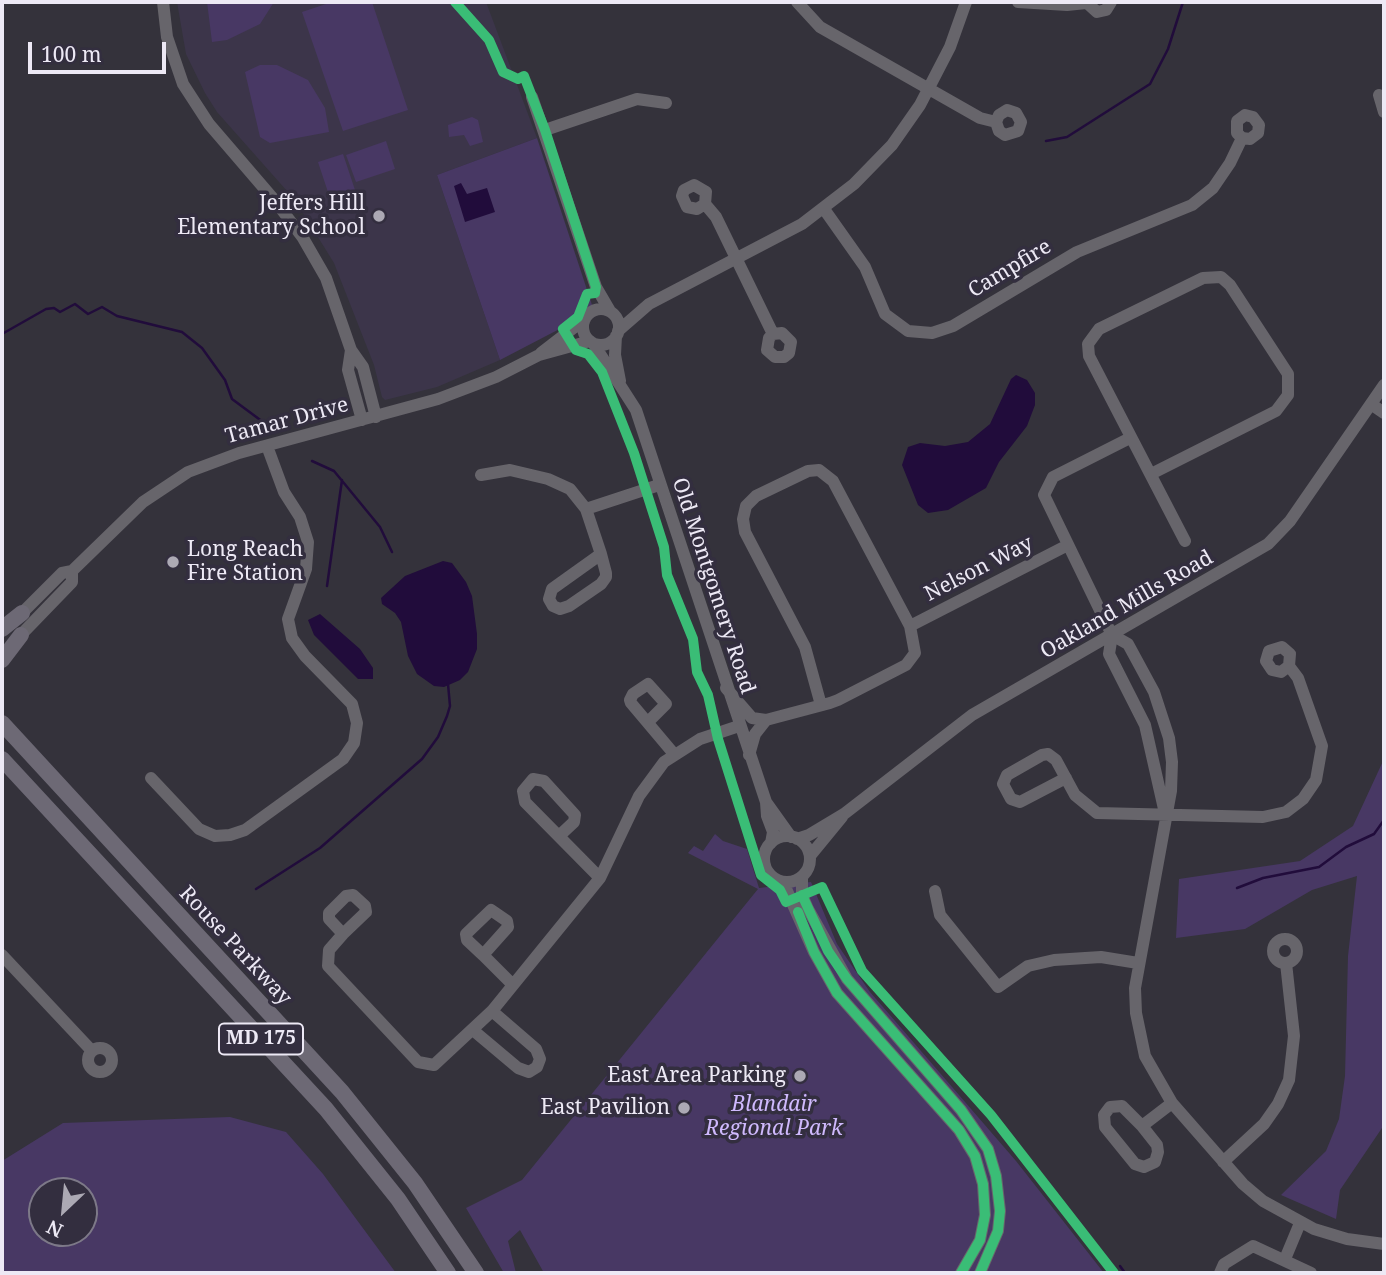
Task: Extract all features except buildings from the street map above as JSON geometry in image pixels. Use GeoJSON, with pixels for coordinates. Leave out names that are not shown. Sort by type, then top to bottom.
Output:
{"type":"FeatureCollection","features":[{"type":"Feature","properties":{"kind":"main road"},"geometry":{"type":"LineString","coordinates":[[2,631],[22,613]]}},
{"type":"Feature","properties":{"kind":"main road"},"geometry":{"type":"LineString","coordinates":[[2,660],[21,635]]}},
{"type":"Feature","properties":{"kind":"main road"},"geometry":{"type":"LineString","coordinates":[[2,712],[65,781],[101,832]]}},
{"type":"Feature","properties":{"kind":"main road","name":"Rouse Parkway"},"geometry":{"type":"LineString","coordinates":[[2,723],[380,1136],[477,1273]]}},
{"type":"Feature","properties":{"kind":"main road","name":"Rouse Parkway"},"geometry":{"type":"LineString","coordinates":[[2,759],[326,1109],[398,1199],[448,1273]]}},
{"type":"Feature","properties":{"kind":"main road"},"geometry":{"type":"LineString","coordinates":[[2,770],[57,818]]}},
{"type":"Feature","properties":{"kind":"street"},"geometry":{"type":"LineString","coordinates":[[163,2],[167,37],[183,84],[209,124],[303,238],[326,278],[351,350],[363,367],[376,417]]}},
{"type":"Feature","properties":{"kind":"street"},"geometry":{"type":"LineString","coordinates":[[797,2],[820,27],[980,118],[996,122]]}},
{"type":"Feature","properties":{"kind":"street"},"geometry":{"type":"LineString","coordinates":[[586,317],[599,309],[612,313],[649,304],[737,259],[824,209],[854,184],[892,145],[929,90],[950,47],[966,2]]}},
{"type":"Feature","properties":{"kind":"street"},"geometry":{"type":"LineString","coordinates":[[1017,2],[1067,5],[1086,2],[1097,12],[1106,10],[1111,2]]}},
{"type":"Feature","properties":{"kind":"street"},"geometry":{"type":"LineString","coordinates":[[1379,95],[1384,112]]}},
{"type":"Feature","properties":{"kind":"street"},"geometry":{"type":"LineString","coordinates":[[532,97],[596,287],[612,313],[617,334]]}},
{"type":"Feature","properties":{"kind":"street"},"geometry":{"type":"LineString","coordinates":[[545,130],[636,99],[666,103]]}},
{"type":"Feature","properties":{"kind":"street","name":"Campfire"},"geometry":{"type":"LineString","coordinates":[[824,209],[865,267],[886,314],[908,331],[932,333],[953,326],[1077,252],[1192,205],[1223,176],[1242,138]]}},
{"type":"Feature","properties":{"kind":"street"},"geometry":{"type":"LineString","coordinates":[[705,204],[716,217],[773,334]]}},
{"type":"Feature","properties":{"kind":"street"},"geometry":{"type":"LineString","coordinates":[[1151,474],[1276,411],[1288,394],[1288,374],[1230,285],[1220,277],[1203,278],[1099,329],[1091,338],[1089,356],[1129,438],[1151,474],[1185,541]]}},
{"type":"Feature","properties":{"kind":"street"},"geometry":{"type":"LineString","coordinates":[[596,287],[584,331],[592,342],[608,343],[649,304]]}},
{"type":"Feature","properties":{"kind":"street","name":"Tamar Drive"},"geometry":{"type":"LineString","coordinates":[[539,355],[586,317]]}},
{"type":"Feature","properties":{"kind":"street","name":"Old Montgomery Road"},"geometry":{"type":"LineString","coordinates":[[617,334],[615,355],[621,385]]}},
{"type":"Feature","properties":{"kind":"street","name":"Tamar Drive"},"geometry":{"type":"LineString","coordinates":[[22,613],[62,573],[72,570],[119,523],[166,485],[212,462],[465,390],[539,355],[592,342]]}},
{"type":"Feature","properties":{"kind":"street","name":"Old Montgomery Road"},"geometry":{"type":"LineString","coordinates":[[592,342],[636,410],[766,802],[767,816],[773,832],[771,843]]}},
{"type":"Feature","properties":{"kind":"street"},"geometry":{"type":"LineString","coordinates":[[351,350],[348,370],[362,420]]}},
{"type":"Feature","properties":{"kind":"street","name":"Oakland Mills Road"},"geometry":{"type":"LineString","coordinates":[[794,838],[809,835],[845,814],[972,715],[1268,544],[1290,521],[1384,385]]}},
{"type":"Feature","properties":{"kind":"street"},"geometry":{"type":"LineString","coordinates":[[1371,404],[1384,413]]}},
{"type":"Feature","properties":{"kind":"street"},"geometry":{"type":"LineString","coordinates":[[1129,438],[1053,477],[1046,485],[1045,500],[1112,635],[1128,644],[1163,716],[1172,762],[1171,790],[1135,988],[1139,1034],[1145,1056],[1172,1103],[1223,1162],[1263,1201],[1300,1223],[1347,1239],[1384,1244]]}},
{"type":"Feature","properties":{"kind":"street"},"geometry":{"type":"LineString","coordinates":[[151,778],[199,829],[215,836],[230,835],[245,830],[343,759],[354,743],[357,723],[352,704],[304,656],[292,638],[288,619],[293,597],[306,569],[307,542],[300,517],[284,492],[267,446]]}},
{"type":"Feature","properties":{"kind":"street"},"geometry":{"type":"LineString","coordinates":[[481,475],[510,470],[548,479],[570,489],[586,509],[601,554],[606,573],[601,584],[569,606],[561,609],[553,606],[549,599],[552,589],[601,554]]}},
{"type":"Feature","properties":{"kind":"street"},"geometry":{"type":"LineString","coordinates":[[726,688],[752,718],[766,720],[821,705],[838,700],[911,660],[915,647],[909,626],[828,475],[819,470],[808,471],[750,501],[743,513],[745,532],[805,647],[821,705]]}},
{"type":"Feature","properties":{"kind":"street"},"geometry":{"type":"LineString","coordinates":[[586,509],[659,485]]}},
{"type":"Feature","properties":{"kind":"street","name":"Nelson Way"},"geometry":{"type":"LineString","coordinates":[[909,626],[1066,546]]}},
{"type":"Feature","properties":{"kind":"street","name":"Tamar Drive"},"geometry":{"type":"LineString","coordinates":[[2,654],[72,582],[72,570]]}},
{"type":"Feature","properties":{"kind":"street"},"geometry":{"type":"LineString","coordinates":[[1112,635],[1109,654],[1145,725],[1156,764],[1165,816]]}},
{"type":"Feature","properties":{"kind":"street"},"geometry":{"type":"LineString","coordinates":[[1066,778],[1020,802],[1011,799],[1003,784],[1007,775],[1042,755],[1052,756],[1066,778],[1081,802],[1097,813],[1165,816],[1275,815],[1286,811],[1303,799],[1320,769],[1322,746],[1298,678],[1289,666]]}},
{"type":"Feature","properties":{"kind":"street"},"geometry":{"type":"LineString","coordinates":[[749,755],[755,734],[766,720]]}},
{"type":"Feature","properties":{"kind":"street"},"geometry":{"type":"LineString","coordinates":[[648,722],[674,754]]}},
{"type":"Feature","properties":{"kind":"street"},"geometry":{"type":"LineString","coordinates":[[343,934],[329,950],[328,966],[418,1062],[434,1065],[474,1031],[492,1011],[600,877],[647,783],[674,754],[700,739],[739,726]]}},
{"type":"Feature","properties":{"kind":"street"},"geometry":{"type":"LineString","coordinates":[[559,836],[574,821],[575,815],[544,781],[533,779],[523,791],[525,802],[559,836],[600,877]]}},
{"type":"Feature","properties":{"kind":"street","name":"Old Montgomery Road"},"geometry":{"type":"LineString","coordinates":[[766,802],[794,838]]}},
{"type":"Feature","properties":{"kind":"street","name":"Oakland Mills Road"},"geometry":{"type":"LineString","coordinates":[[810,856],[845,814]]}},
{"type":"Feature","properties":{"kind":"street"},"geometry":{"type":"LineString","coordinates":[[961,1273],[979,1240],[985,1215],[983,1184],[975,1156],[959,1130],[838,993],[814,952],[783,882],[770,875],[766,869],[765,853],[771,843],[779,838],[794,838],[806,846],[810,856],[808,868],[802,877],[802,895],[847,979],[961,1110],[988,1149],[996,1176],[1000,1211],[998,1231],[980,1273]]}},
{"type":"Feature","properties":{"kind":"street"},"geometry":{"type":"LineString","coordinates":[[783,882],[802,877]]}},
{"type":"Feature","properties":{"kind":"street"},"geometry":{"type":"LineString","coordinates":[[934,891],[940,915],[998,987],[1028,966],[1054,960],[1101,957],[1138,963]]}},
{"type":"Feature","properties":{"kind":"street"},"geometry":{"type":"LineString","coordinates":[[2,955],[92,1051]]}},
{"type":"Feature","properties":{"kind":"street"},"geometry":{"type":"LineString","coordinates":[[483,955],[513,985]]}},
{"type":"Feature","properties":{"kind":"street"},"geometry":{"type":"LineString","coordinates":[[1223,1162],[1272,1114],[1289,1080],[1294,1036],[1286,963]]}},
{"type":"Feature","properties":{"kind":"street"},"geometry":{"type":"LineString","coordinates":[[474,1031],[518,1068],[529,1072],[537,1068],[540,1059],[536,1049],[492,1011]]}},
{"type":"Feature","properties":{"kind":"street"},"geometry":{"type":"LineString","coordinates":[[1142,1126],[1172,1103]]}},
{"type":"Feature","properties":{"kind":"street"},"geometry":{"type":"LineString","coordinates":[[1122,1106],[1142,1126],[1158,1152],[1155,1162],[1144,1167],[1135,1164],[1105,1127],[1104,1115],[1110,1107],[1122,1106]]}},
{"type":"Feature","properties":{"kind":"street"},"geometry":{"type":"LineString","coordinates":[[1286,1259],[1300,1223]]}},
{"type":"Feature","properties":{"kind":"street"},"geometry":{"type":"LineString","coordinates":[[1220,1273],[1224,1264],[1248,1247],[1259,1247],[1311,1273]]}},
{"type":"Feature","properties":{"kind":"shaded area","name":"Jeffers Hill Elementary School"},"geometry":{"type":"Polygon","coordinates":[[[177,2],[486,2],[537,138],[437,175],[500,360],[437,387],[385,400],[382,397],[374,365],[334,263],[295,200],[217,112],[205,93],[186,54],[177,2]]]}},
{"type":"Feature","properties":{"kind":"shaded area"},"geometry":{"type":"Polygon","coordinates":[[[461,183],[467,194],[487,188],[495,212],[465,222],[454,186],[461,183]]]}},
{"type":"Feature","properties":{"kind":"shaded area"},"geometry":{"type":"Polygon","coordinates":[[[1016,375],[1027,380],[1035,393],[1035,405],[1027,426],[999,462],[986,488],[948,510],[928,513],[918,505],[902,465],[908,447],[920,443],[945,446],[968,442],[990,424],[1011,379],[1016,375]]]}},
{"type":"Feature","properties":{"kind":"shaded area"},"geometry":{"type":"Polygon","coordinates":[[[443,561],[452,563],[466,582],[472,596],[477,634],[477,649],[468,672],[460,680],[444,687],[434,686],[417,674],[408,656],[401,622],[395,613],[382,604],[381,598],[405,576],[443,561]]]}},
{"type":"Feature","properties":{"kind":"shaded area"},"geometry":{"type":"Polygon","coordinates":[[[320,614],[360,649],[373,668],[373,679],[358,679],[314,635],[308,620],[320,614]]]}},
{"type":"Feature","properties":{"kind":"green space"},"geometry":{"type":"Polygon","coordinates":[[[207,2],[274,2],[260,24],[227,40],[212,42],[207,2]]]}},
{"type":"Feature","properties":{"kind":"green space"},"geometry":{"type":"Polygon","coordinates":[[[332,2],[372,2],[408,110],[343,131],[302,12],[332,2]]]}},
{"type":"Feature","properties":{"kind":"green space"},"geometry":{"type":"Polygon","coordinates":[[[260,65],[277,65],[308,80],[325,108],[329,132],[270,143],[260,137],[245,72],[260,65]]]}},
{"type":"Feature","properties":{"kind":"green space"},"geometry":{"type":"Polygon","coordinates":[[[472,117],[478,120],[483,142],[470,146],[464,135],[449,137],[448,125],[472,117]]]}},
{"type":"Feature","properties":{"kind":"green space"},"geometry":{"type":"Polygon","coordinates":[[[537,138],[594,311],[500,360],[437,175],[537,138]]]}},
{"type":"Feature","properties":{"kind":"green space"},"geometry":{"type":"Polygon","coordinates":[[[386,141],[395,169],[356,182],[346,155],[386,141]]]}},
{"type":"Feature","properties":{"kind":"green space"},"geometry":{"type":"Polygon","coordinates":[[[343,154],[355,190],[330,198],[318,162],[343,154]]]}},
{"type":"Feature","properties":{"kind":"green space"},"geometry":{"type":"Polygon","coordinates":[[[1384,759],[1384,1125],[1340,1190],[1336,1219],[1281,1195],[1326,1151],[1339,1119],[1345,1076],[1348,956],[1357,876],[1312,890],[1245,929],[1176,938],[1179,879],[1300,861],[1353,826],[1384,759]]]}},
{"type":"Feature","properties":{"kind":"green space","name":"Blandair Regional Park"},"geometry":{"type":"Polygon","coordinates":[[[715,834],[723,841],[747,849],[759,888],[811,882],[837,944],[870,992],[1016,1161],[1104,1273],[544,1273],[520,1230],[508,1241],[516,1273],[504,1273],[466,1208],[522,1180],[758,889],[688,853],[694,846],[703,851],[715,834]]]}},
{"type":"Feature","properties":{"kind":"green space"},"geometry":{"type":"Polygon","coordinates":[[[230,1117],[286,1132],[323,1174],[396,1273],[2,1273],[2,1161],[63,1123],[230,1117]]]}},
{"type":"Feature","properties":{"kind":"waterway"},"geometry":{"type":"LineString","coordinates":[[1046,141],[1067,137],[1150,84],[1168,49],[1183,2]]}},
{"type":"Feature","properties":{"kind":"waterway"},"geometry":{"type":"LineString","coordinates":[[2,334],[46,309],[54,308],[60,312],[75,304],[88,314],[102,307],[117,316],[182,332],[202,348],[225,380],[232,399],[263,422]]}},
{"type":"Feature","properties":{"kind":"waterway"},"geometry":{"type":"LineString","coordinates":[[312,461],[334,471],[380,527],[392,552]]}},
{"type":"Feature","properties":{"kind":"waterway"},"geometry":{"type":"LineString","coordinates":[[327,586],[342,480]]}},
{"type":"Feature","properties":{"kind":"waterway"},"geometry":{"type":"LineString","coordinates":[[256,889],[320,848],[422,759],[438,737],[447,716],[450,706],[448,684]]}},
{"type":"Feature","properties":{"kind":"waterway"},"geometry":{"type":"LineString","coordinates":[[1237,888],[1263,878],[1319,867],[1346,847],[1374,834],[1384,820]]}},
{"type":"Feature","properties":{"kind":"waterway"},"geometry":{"type":"LineString","coordinates":[[1120,1266],[1125,1273]]}},
{"type":"Feature","properties":{"kind":"cycle path"},"geometry":{"type":"LineString","coordinates":[[455,2],[489,40],[503,72],[518,79],[524,76],[545,130],[596,287],[595,293],[587,294],[578,317],[563,329],[576,350],[588,354],[602,372],[634,453],[664,547],[667,575],[693,639],[697,672],[708,695],[718,739],[761,875],[780,890],[786,902],[822,887],[862,971],[991,1115],[1114,1273]]}},
{"type":"Feature","properties":{"kind":"cycle path"},"geometry":{"type":"LineString","coordinates":[[802,895],[828,951],[847,979],[961,1110],[988,1149],[996,1176],[1000,1211],[998,1231],[980,1273]]}},
{"type":"Feature","properties":{"kind":"cycle path"},"geometry":{"type":"LineString","coordinates":[[798,912],[814,952],[837,993],[959,1130],[975,1156],[983,1184],[985,1215],[980,1240],[961,1273]]}},
{"type":"Feature","properties":{"kind":"place","name":"Jeffers Hill Elementary School"},"geometry":{"type":"Point","coordinates":[379,216]}},
{"type":"Feature","properties":{"kind":"place","name":"Long Reach Fire Station"},"geometry":{"type":"Point","coordinates":[173,562]}},
{"type":"Feature","properties":{"kind":"place","name":"East Area Parking"},"geometry":{"type":"Point","coordinates":[800,1076]}},
{"type":"Feature","properties":{"kind":"place","name":"East Pavilion"},"geometry":{"type":"Point","coordinates":[684,1108]}}]}
